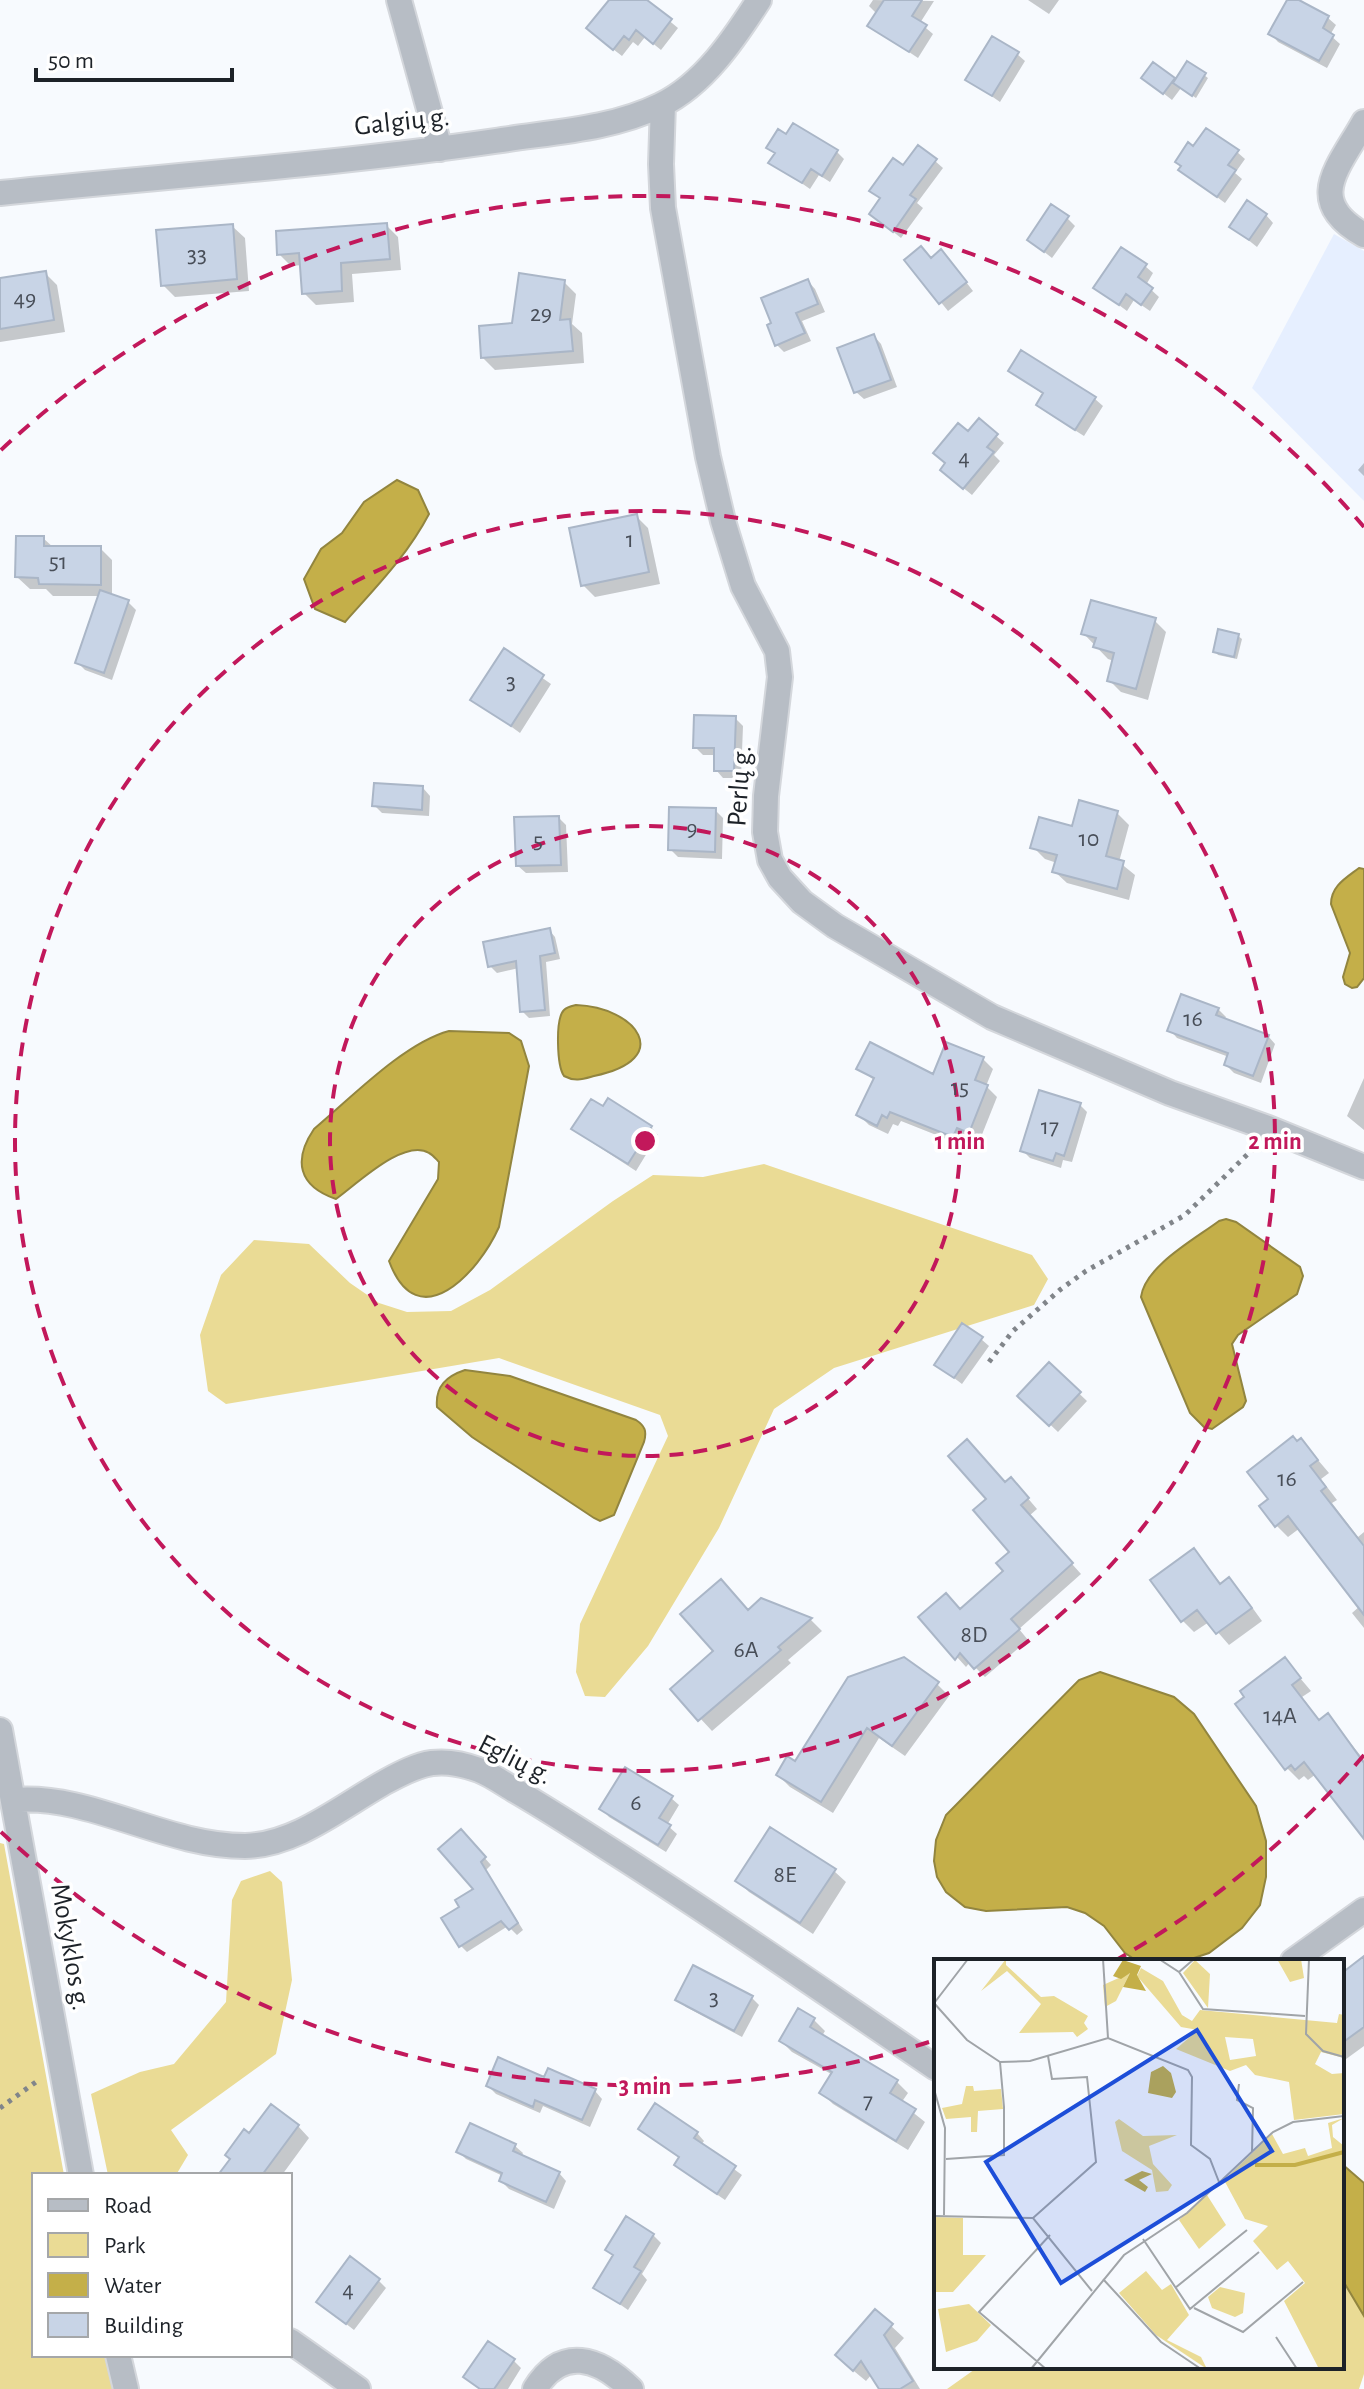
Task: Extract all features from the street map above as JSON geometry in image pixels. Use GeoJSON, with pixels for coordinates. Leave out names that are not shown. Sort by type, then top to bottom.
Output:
{"type":"FeatureCollection","features":[{"type":"Feature","properties":{"kind":"street"},"geometry":{"type":"LineString","coordinates":[[399,0],[440,149]]}},
{"type":"Feature","properties":{"kind":"street","name":"Galgių g."},"geometry":{"type":"LineString","coordinates":[[0,193],[440,149],[622,122],[663,104],[699,78],[759,0]]}},
{"type":"Feature","properties":{"kind":"street","name":"Perlų g."},"geometry":{"type":"LineString","coordinates":[[663,104],[663,208],[708,457],[743,586],[777,651],[780,677],[766,796],[765,832],[770,860],[780,878],[802,902],[835,926],[992,1017],[1170,1093],[1364,1167]]}},
{"type":"Feature","properties":{"kind":"street"},"geometry":{"type":"LineString","coordinates":[[1364,122],[1328,187],[1331,203],[1341,219],[1364,235]]}},
{"type":"Feature","properties":{"kind":"street","name":"Mokyklos g."},"geometry":{"type":"LineString","coordinates":[[0,1730],[81,2173]]}},
{"type":"Feature","properties":{"kind":"street","name":"Eglių g."},"geometry":{"type":"LineString","coordinates":[[15,1800],[56,1800],[182,1838],[218,1845],[249,1846],[287,1837],[312,1826],[400,1774],[429,1763],[455,1763],[482,1771],[659,1881],[934,2067]]}},
{"type":"Feature","properties":{"kind":"street"},"geometry":{"type":"LineString","coordinates":[[1296,1959],[1364,1910]]}},
{"type":"Feature","properties":{"kind":"street"},"geometry":{"type":"LineString","coordinates":[[292,2342],[358,2389]]}},
{"type":"Feature","properties":{"kind":"street"},"geometry":{"type":"LineString","coordinates":[[118,2357],[126,2389]]}},
{"type":"Feature","properties":{"kind":"street"},"geometry":{"type":"LineString","coordinates":[[535,2389],[544,2374],[561,2362],[587,2362],[613,2371],[631,2389]]}},
{"type":"Feature","properties":{"kind":"path"},"geometry":{"type":"LineString","coordinates":[[989,1362],[1013,1331],[1061,1289],[1086,1271],[1185,1215],[1237,1167],[1268,1128]]}},
{"type":"Feature","properties":{"kind":"path"},"geometry":{"type":"LineString","coordinates":[[0,2108],[60,2064]]}},
{"type":"Feature","properties":{"kind":"shaded area"},"geometry":{"type":"Polygon","coordinates":[[[1334,234],[1364,251],[1364,501],[1252,388],[1334,234]]]}},
{"type":"Feature","properties":{"kind":"green space"},"geometry":{"type":"Polygon","coordinates":[[[764,1164],[1032,1255],[1048,1279],[1034,1305],[834,1368],[774,1409],[719,1528],[648,1646],[605,1697],[585,1696],[576,1672],[580,1624],[668,1436],[660,1415],[499,1358],[226,1404],[208,1391],[200,1335],[221,1275],[254,1240],[309,1244],[350,1283],[379,1303],[407,1312],[451,1311],[490,1290],[653,1175],[703,1177],[764,1164]]]}},
{"type":"Feature","properties":{"kind":"green space"},"geometry":{"type":"Polygon","coordinates":[[[0,1843],[4,1844],[64,2173],[32,2173],[32,2357],[105,2357],[113,2389],[0,2389],[0,1843]]]}},
{"type":"Feature","properties":{"kind":"green space"},"geometry":{"type":"Polygon","coordinates":[[[270,1871],[282,1882],[292,1980],[276,2054],[171,2130],[188,2155],[177,2173],[108,2173],[91,2094],[140,2072],[174,2064],[226,2002],[232,1900],[241,1881],[270,1871]]]}},
{"type":"Feature","properties":{"kind":"green space"},"geometry":{"type":"Polygon","coordinates":[[[1344,2282],[1364,2316],[1364,2374],[1359,2389],[947,2389],[975,2369],[1344,2369],[1344,2282]]]}},
{"type":"Feature","properties":{"kind":"water"},"geometry":{"type":"Polygon","coordinates":[[[397,480],[418,490],[429,514],[411,544],[345,622],[315,609],[304,579],[321,549],[342,533],[364,502],[397,480]]]}},
{"type":"Feature","properties":{"kind":"water"},"geometry":{"type":"Polygon","coordinates":[[[1359,868],[1364,869],[1364,978],[1357,987],[1352,988],[1345,984],[1343,977],[1350,953],[1331,904],[1336,887],[1359,868]]]}},
{"type":"Feature","properties":{"kind":"water"},"geometry":{"type":"Polygon","coordinates":[[[576,1005],[597,1008],[630,1024],[638,1035],[640,1047],[634,1058],[619,1068],[586,1078],[564,1076],[559,1053],[559,1023],[564,1010],[576,1005]]]}},
{"type":"Feature","properties":{"kind":"water"},"geometry":{"type":"Polygon","coordinates":[[[449,1031],[509,1033],[521,1041],[529,1066],[499,1227],[490,1245],[463,1278],[447,1290],[431,1296],[416,1295],[401,1284],[389,1261],[438,1179],[439,1162],[429,1153],[419,1150],[407,1152],[381,1165],[336,1199],[323,1194],[307,1179],[303,1171],[303,1151],[314,1129],[396,1059],[432,1037],[449,1031]]]}},
{"type":"Feature","properties":{"kind":"water"},"geometry":{"type":"Polygon","coordinates":[[[1226,1219],[1236,1222],[1300,1267],[1303,1276],[1297,1294],[1238,1335],[1232,1344],[1246,1401],[1243,1407],[1212,1429],[1204,1427],[1190,1413],[1141,1297],[1161,1264],[1226,1219]]]}},
{"type":"Feature","properties":{"kind":"water"},"geometry":{"type":"Polygon","coordinates":[[[465,1370],[510,1376],[641,1424],[645,1432],[644,1442],[614,1515],[600,1521],[594,1518],[472,1437],[437,1407],[440,1388],[453,1375],[465,1370]]]}},
{"type":"Feature","properties":{"kind":"water"},"geometry":{"type":"Polygon","coordinates":[[[1100,1672],[1174,1697],[1194,1714],[1256,1806],[1266,1841],[1266,1877],[1260,1905],[1242,1928],[1209,1953],[1191,1959],[1134,1959],[1125,1953],[1104,1926],[1085,1913],[1067,1907],[986,1911],[965,1907],[946,1892],[937,1877],[934,1861],[936,1840],[946,1815],[1079,1680],[1100,1672]]]}},
{"type":"Feature","properties":{"kind":"water"},"geometry":{"type":"Polygon","coordinates":[[[1344,2166],[1364,2183],[1364,2316],[1344,2282],[1344,2166]]]}},
{"type":"Feature","properties":{"kind":"building"},"geometry":{"type":"Polygon","coordinates":[[[609,0],[647,0],[672,19],[653,44],[636,30],[629,40],[624,36],[613,50],[586,28],[609,0]]]}},
{"type":"Feature","properties":{"kind":"building"},"geometry":{"type":"Polygon","coordinates":[[[884,0],[922,0],[912,16],[927,25],[909,52],[867,26],[884,0]]]}},
{"type":"Feature","properties":{"kind":"building"},"geometry":{"type":"Polygon","coordinates":[[[1287,0],[1299,0],[1329,16],[1323,28],[1334,35],[1319,61],[1268,34],[1287,0]]]}},
{"type":"Feature","properties":{"kind":"building"},"geometry":{"type":"Polygon","coordinates":[[[992,36],[1019,52],[992,96],[965,80],[992,36]]]}},
{"type":"Feature","properties":{"kind":"building"},"geometry":{"type":"Polygon","coordinates":[[[1187,61],[1206,73],[1192,96],[1173,83],[1187,61]]]}},
{"type":"Feature","properties":{"kind":"building"},"geometry":{"type":"Polygon","coordinates":[[[1153,62],[1175,78],[1163,94],[1141,78],[1153,62]]]}},
{"type":"Feature","properties":{"kind":"building"},"geometry":{"type":"Polygon","coordinates":[[[793,123],[838,150],[822,176],[811,169],[802,183],[768,163],[775,153],[766,148],[778,129],[786,134],[793,123]]]}},
{"type":"Feature","properties":{"kind":"building"},"geometry":{"type":"Polygon","coordinates":[[[1206,128],[1239,150],[1228,165],[1236,170],[1217,197],[1178,170],[1181,166],[1175,162],[1188,142],[1193,146],[1206,128]]]}},
{"type":"Feature","properties":{"kind":"building"},"geometry":{"type":"Polygon","coordinates":[[[918,145],[937,159],[910,195],[916,199],[893,232],[869,214],[880,198],[869,191],[893,158],[903,165],[918,145]]]}},
{"type":"Feature","properties":{"kind":"building"},"geometry":{"type":"Polygon","coordinates":[[[1247,200],[1267,214],[1249,240],[1229,227],[1247,200]]]}},
{"type":"Feature","properties":{"kind":"building"},"geometry":{"type":"Polygon","coordinates":[[[1051,204],[1069,216],[1044,252],[1027,240],[1051,204]]]}},
{"type":"Feature","properties":{"kind":"building"},"geometry":{"type":"Polygon","coordinates":[[[387,223],[390,259],[341,263],[342,291],[302,294],[299,253],[277,255],[276,231],[387,223]]]}},
{"type":"Feature","properties":{"kind":"building"},"geometry":{"type":"Polygon","coordinates":[[[233,224],[237,279],[161,286],[156,230],[233,224]]]}},
{"type":"Feature","properties":{"kind":"building"},"geometry":{"type":"Polygon","coordinates":[[[921,246],[931,258],[941,249],[967,282],[939,304],[904,260],[921,246]]]}},
{"type":"Feature","properties":{"kind":"building"},"geometry":{"type":"Polygon","coordinates":[[[1121,247],[1147,264],[1138,277],[1153,288],[1141,305],[1126,294],[1119,305],[1093,288],[1121,247]]]}},
{"type":"Feature","properties":{"kind":"building"},"geometry":{"type":"Polygon","coordinates":[[[46,271],[54,320],[0,329],[0,278],[46,271]]]}},
{"type":"Feature","properties":{"kind":"building"},"geometry":{"type":"Polygon","coordinates":[[[519,273],[565,280],[560,320],[570,319],[573,351],[481,358],[479,326],[512,323],[519,273]]]}},
{"type":"Feature","properties":{"kind":"building"},"geometry":{"type":"Polygon","coordinates":[[[808,279],[818,304],[796,313],[805,333],[775,346],[767,325],[771,323],[761,298],[808,279]]]}},
{"type":"Feature","properties":{"kind":"building"},"geometry":{"type":"Polygon","coordinates":[[[874,334],[891,380],[854,393],[837,348],[874,334]]]}},
{"type":"Feature","properties":{"kind":"building"},"geometry":{"type":"Polygon","coordinates":[[[1021,350],[1096,397],[1075,430],[1036,405],[1043,393],[1008,371],[1021,350]]]}},
{"type":"Feature","properties":{"kind":"building"},"geometry":{"type":"Polygon","coordinates":[[[979,418],[998,434],[987,447],[994,452],[963,489],[940,470],[945,463],[933,453],[958,423],[968,431],[979,418]]]}},
{"type":"Feature","properties":{"kind":"building"},"geometry":{"type":"Polygon","coordinates":[[[637,514],[649,572],[581,586],[569,528],[637,514]]]}},
{"type":"Feature","properties":{"kind":"building"},"geometry":{"type":"Polygon","coordinates":[[[16,536],[44,536],[44,546],[101,546],[101,585],[39,584],[38,578],[15,577],[16,536]]]}},
{"type":"Feature","properties":{"kind":"building"},"geometry":{"type":"Polygon","coordinates":[[[100,590],[129,600],[104,673],[75,663],[100,590]]]}},
{"type":"Feature","properties":{"kind":"building"},"geometry":{"type":"Polygon","coordinates":[[[1091,600],[1156,618],[1136,689],[1107,681],[1114,653],[1093,647],[1096,638],[1081,634],[1091,600]]]}},
{"type":"Feature","properties":{"kind":"building"},"geometry":{"type":"Polygon","coordinates":[[[1218,629],[1239,634],[1234,657],[1213,652],[1218,629]]]}},
{"type":"Feature","properties":{"kind":"building"},"geometry":{"type":"Polygon","coordinates":[[[504,648],[544,675],[511,726],[470,700],[504,648]]]}},
{"type":"Feature","properties":{"kind":"building"},"geometry":{"type":"Polygon","coordinates":[[[694,715],[736,716],[734,771],[714,771],[714,748],[693,748],[694,715]]]}},
{"type":"Feature","properties":{"kind":"building"},"geometry":{"type":"Polygon","coordinates":[[[374,783],[423,786],[422,810],[372,806],[374,783]]]}},
{"type":"Feature","properties":{"kind":"building"},"geometry":{"type":"Polygon","coordinates":[[[1079,800],[1118,811],[1106,856],[1124,861],[1117,889],[1052,872],[1057,855],[1030,848],[1039,817],[1072,826],[1079,800]]]}},
{"type":"Feature","properties":{"kind":"building"},"geometry":{"type":"Polygon","coordinates":[[[669,807],[716,808],[715,852],[668,850],[669,807]]]}},
{"type":"Feature","properties":{"kind":"building"},"geometry":{"type":"Polygon","coordinates":[[[559,816],[561,865],[516,866],[514,817],[559,816]]]}},
{"type":"Feature","properties":{"kind":"building"},"geometry":{"type":"Polygon","coordinates":[[[550,928],[555,953],[540,956],[545,1010],[520,1012],[516,961],[488,967],[483,942],[550,928]]]}},
{"type":"Feature","properties":{"kind":"building"},"geometry":{"type":"Polygon","coordinates":[[[1181,994],[1219,1008],[1216,1015],[1269,1035],[1253,1076],[1224,1065],[1228,1053],[1167,1031],[1181,994]]]}},
{"type":"Feature","properties":{"kind":"building"},"geometry":{"type":"Polygon","coordinates":[[[870,1042],[933,1074],[946,1042],[984,1057],[975,1080],[988,1085],[969,1133],[957,1128],[953,1137],[890,1112],[887,1118],[882,1115],[877,1126],[856,1115],[874,1078],[856,1069],[870,1042]]]}},
{"type":"Feature","properties":{"kind":"building"},"geometry":{"type":"Polygon","coordinates":[[[1039,1090],[1081,1103],[1064,1156],[1056,1153],[1053,1161],[1020,1151],[1039,1090]]]}},
{"type":"Feature","properties":{"kind":"building"},"geometry":{"type":"Polygon","coordinates":[[[608,1098],[652,1126],[628,1164],[571,1129],[591,1099],[603,1106],[608,1098]]]}},
{"type":"Feature","properties":{"kind":"building"},"geometry":{"type":"Polygon","coordinates":[[[962,1323],[983,1337],[954,1378],[934,1365],[962,1323]]]}},
{"type":"Feature","properties":{"kind":"building"},"geometry":{"type":"Polygon","coordinates":[[[1049,1362],[1081,1392],[1049,1426],[1017,1396],[1049,1362]]]}},
{"type":"Feature","properties":{"kind":"building"},"geometry":{"type":"Polygon","coordinates":[[[1293,1436],[1297,1441],[1301,1438],[1318,1460],[1310,1466],[1326,1487],[1321,1491],[1364,1546],[1364,1615],[1288,1516],[1275,1527],[1259,1506],[1268,1499],[1247,1472],[1293,1436]]]}},
{"type":"Feature","properties":{"kind":"building"},"geometry":{"type":"Polygon","coordinates":[[[967,1439],[1005,1482],[1011,1477],[1029,1498],[1021,1505],[1073,1563],[1011,1619],[1020,1629],[974,1669],[960,1653],[955,1660],[918,1617],[946,1593],[960,1609],[1003,1571],[996,1563],[1009,1552],[973,1510],[986,1499],[948,1456],[967,1439]]]}},
{"type":"Feature","properties":{"kind":"building"},"geometry":{"type":"Polygon","coordinates":[[[1194,1548],[1220,1584],[1229,1577],[1252,1608],[1216,1634],[1197,1610],[1181,1622],[1150,1580],[1194,1548]]]}},
{"type":"Feature","properties":{"kind":"building"},"geometry":{"type":"Polygon","coordinates":[[[721,1579],[748,1610],[761,1598],[812,1618],[778,1647],[781,1650],[698,1721],[670,1689],[713,1651],[680,1614],[721,1579]]]}},
{"type":"Feature","properties":{"kind":"building"},"geometry":{"type":"Polygon","coordinates":[[[904,1657],[939,1682],[892,1746],[867,1728],[821,1802],[776,1775],[787,1756],[795,1761],[848,1677],[904,1657]]]}},
{"type":"Feature","properties":{"kind":"building"},"geometry":{"type":"Polygon","coordinates":[[[1285,1657],[1301,1678],[1292,1685],[1319,1720],[1328,1713],[1364,1763],[1364,1839],[1304,1762],[1295,1770],[1291,1765],[1285,1770],[1235,1704],[1244,1697],[1240,1691],[1285,1657]]]}},
{"type":"Feature","properties":{"kind":"building"},"geometry":{"type":"Polygon","coordinates":[[[625,1767],[673,1796],[659,1818],[671,1825],[658,1845],[599,1809],[625,1767]]]}},
{"type":"Feature","properties":{"kind":"building"},"geometry":{"type":"Polygon","coordinates":[[[770,1827],[836,1869],[800,1923],[735,1881],[770,1827]]]}},
{"type":"Feature","properties":{"kind":"building"},"geometry":{"type":"Polygon","coordinates":[[[461,1829],[486,1857],[481,1862],[518,1923],[509,1930],[501,1921],[459,1947],[441,1918],[459,1907],[455,1900],[473,1889],[438,1849],[461,1829]]]}},
{"type":"Feature","properties":{"kind":"building"},"geometry":{"type":"Polygon","coordinates":[[[1364,1956],[1364,2027],[1344,2042],[1344,1971],[1364,1956]]]}},
{"type":"Feature","properties":{"kind":"building"},"geometry":{"type":"Polygon","coordinates":[[[693,1965],[753,1996],[734,2031],[675,2000],[693,1965]]]}},
{"type":"Feature","properties":{"kind":"building"},"geometry":{"type":"Polygon","coordinates":[[[798,2008],[815,2018],[810,2027],[898,2080],[890,2093],[916,2109],[896,2141],[819,2093],[832,2072],[779,2041],[798,2008]]]}},
{"type":"Feature","properties":{"kind":"building"},"geometry":{"type":"Polygon","coordinates":[[[498,2057],[544,2077],[548,2068],[596,2089],[582,2120],[535,2100],[533,2107],[486,2086],[498,2057]]]}},
{"type":"Feature","properties":{"kind":"building"},"geometry":{"type":"Polygon","coordinates":[[[655,2103],[698,2132],[694,2138],[736,2166],[717,2194],[674,2165],[679,2157],[638,2129],[655,2103]]]}},
{"type":"Feature","properties":{"kind":"building"},"geometry":{"type":"Polygon","coordinates":[[[271,2104],[299,2125],[263,2173],[220,2173],[230,2159],[225,2155],[244,2129],[249,2133],[271,2104]]]}},
{"type":"Feature","properties":{"kind":"building"},"geometry":{"type":"Polygon","coordinates":[[[470,2123],[516,2144],[513,2151],[560,2172],[546,2202],[499,2181],[502,2173],[456,2152],[470,2123]]]}},
{"type":"Feature","properties":{"kind":"building"},"geometry":{"type":"Polygon","coordinates":[[[626,2216],[654,2234],[634,2267],[641,2271],[620,2304],[593,2288],[613,2255],[605,2250],[626,2216]]]}},
{"type":"Feature","properties":{"kind":"building"},"geometry":{"type":"Polygon","coordinates":[[[350,2256],[380,2279],[346,2324],[316,2302],[350,2256]]]}},
{"type":"Feature","properties":{"kind":"building"},"geometry":{"type":"Polygon","coordinates":[[[875,2309],[893,2324],[884,2335],[913,2381],[900,2389],[879,2389],[861,2361],[853,2371],[835,2355],[875,2309]]]}},
{"type":"Feature","properties":{"kind":"building"},"geometry":{"type":"Polygon","coordinates":[[[488,2341],[515,2359],[494,2389],[480,2389],[463,2377],[488,2341]]]}}]}
